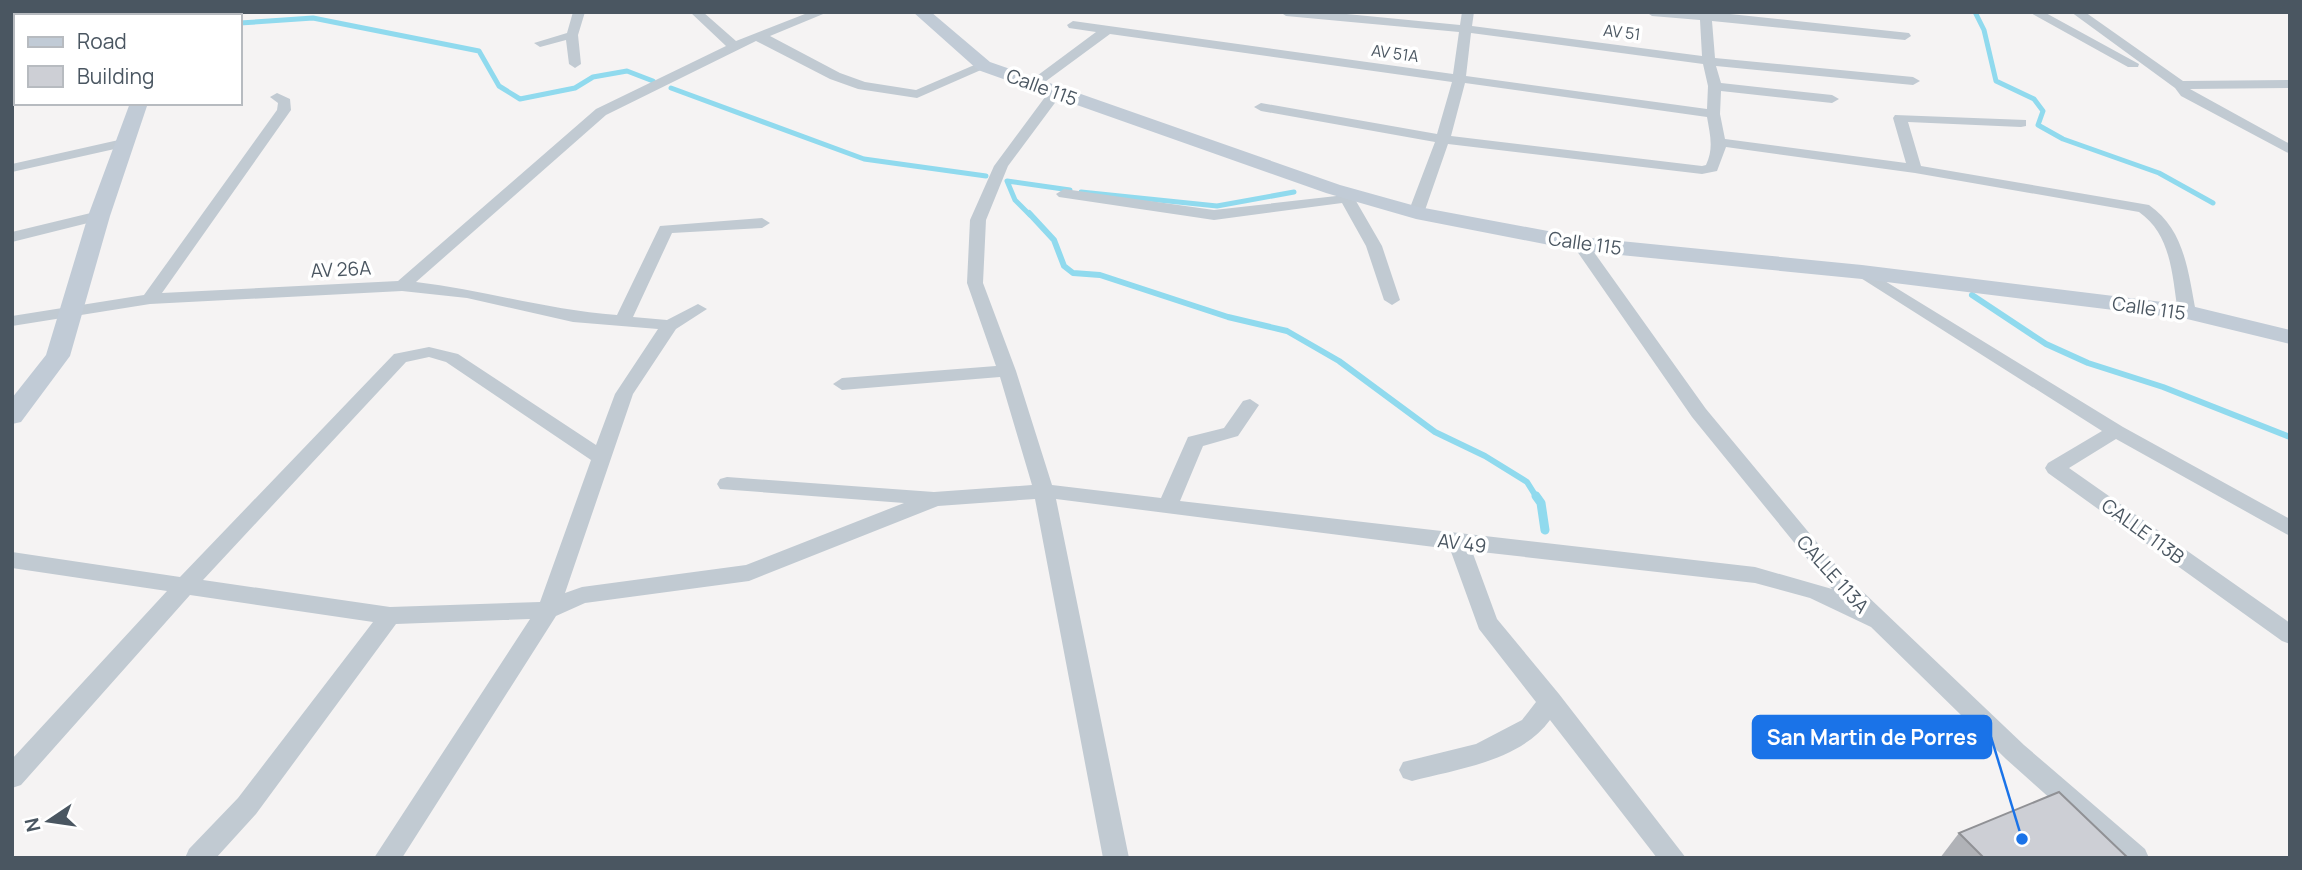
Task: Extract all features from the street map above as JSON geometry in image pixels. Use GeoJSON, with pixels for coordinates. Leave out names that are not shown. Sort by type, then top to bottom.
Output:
{"type":"FeatureCollection","features":[{"type":"Feature","properties":{"kind":"main road","name":"Calle 115"},"geometry":{"type":"LineString","coordinates":[[921,12],[984,66],[1353,197],[1416,213],[1580,244],[1863,272],[2187,312],[2290,337]]}},
{"type":"Feature","properties":{"kind":"main road"},"geometry":{"type":"LineString","coordinates":[[12,416],[58,356],[99,216],[138,105]]}},
{"type":"Feature","properties":{"kind":"street"},"geometry":{"type":"LineString","coordinates":[[575,64],[572,35],[579,12]]}},
{"type":"Feature","properties":{"kind":"street"},"geometry":{"type":"LineString","coordinates":[[696,12],[734,46]]}},
{"type":"Feature","properties":{"kind":"street"},"geometry":{"type":"LineString","coordinates":[[402,286],[601,112],[734,46],[822,12]]}},
{"type":"Feature","properties":{"kind":"street","name":"AV 51"},"geometry":{"type":"LineString","coordinates":[[1286,12],[1465,29],[1709,61],[1913,81]]}},
{"type":"Feature","properties":{"kind":"street"},"geometry":{"type":"LineString","coordinates":[[1416,213],[1443,139],[1458,80],[1468,12]]}},
{"type":"Feature","properties":{"kind":"street"},"geometry":{"type":"LineString","coordinates":[[1652,12],[1905,36]]}},
{"type":"Feature","properties":{"kind":"street"},"geometry":{"type":"LineString","coordinates":[[2035,12],[2183,89],[2290,150]]}},
{"type":"Feature","properties":{"kind":"street"},"geometry":{"type":"LineString","coordinates":[[2077,12],[2183,89],[2290,84]]}},
{"type":"Feature","properties":{"kind":"street"},"geometry":{"type":"LineString","coordinates":[[1261,107],[1443,139],[1702,170],[1712,168],[1718,155],[1719,142],[1713,114],[1715,86],[1709,61],[1705,15]]}},
{"type":"Feature","properties":{"kind":"street","name":"AV 51A"},"geometry":{"type":"LineString","coordinates":[[1073,25],[1713,114]]}},
{"type":"Feature","properties":{"kind":"street"},"geometry":{"type":"LineString","coordinates":[[1033,84],[1107,30]]}},
{"type":"Feature","properties":{"kind":"street"},"geometry":{"type":"LineString","coordinates":[[540,43],[572,35]]}},
{"type":"Feature","properties":{"kind":"street"},"geometry":{"type":"LineString","coordinates":[[759,35],[835,76],[863,86],[917,94],[984,66]]}},
{"type":"Feature","properties":{"kind":"street"},"geometry":{"type":"LineString","coordinates":[[1715,86],[1832,99]]}},
{"type":"Feature","properties":{"kind":"street"},"geometry":{"type":"LineString","coordinates":[[1056,92],[1001,166],[978,220],[975,283],[1007,371],[1044,491],[1116,858]]}},
{"type":"Feature","properties":{"kind":"street"},"geometry":{"type":"LineString","coordinates":[[150,299],[284,110],[285,102],[277,97]]}},
{"type":"Feature","properties":{"kind":"street"},"geometry":{"type":"LineString","coordinates":[[1915,169],[1900,118],[2021,123]]}},
{"type":"Feature","properties":{"kind":"street"},"geometry":{"type":"LineString","coordinates":[[1719,142],[1915,169],[2130,204],[2156,214],[2172,243],[2187,312]]}},
{"type":"Feature","properties":{"kind":"street"},"geometry":{"type":"LineString","coordinates":[[12,168],[124,144]]}},
{"type":"Feature","properties":{"kind":"street"},"geometry":{"type":"LineString","coordinates":[[1064,194],[1214,215],[1353,197],[1374,246],[1392,300]]}},
{"type":"Feature","properties":{"kind":"street"},"geometry":{"type":"LineString","coordinates":[[12,237],[99,216]]}},
{"type":"Feature","properties":{"kind":"street"},"geometry":{"type":"LineString","coordinates":[[624,320],[667,228],[762,223]]}},
{"type":"Feature","properties":{"kind":"street","name":"CALLE 113A"},"geometry":{"type":"LineString","coordinates":[[1580,244],[1699,413],[1832,576],[1873,619],[2015,752],[2136,858]]}},
{"type":"Feature","properties":{"kind":"street"},"geometry":{"type":"LineString","coordinates":[[1863,272],[2116,430],[2290,530]]}},
{"type":"Feature","properties":{"kind":"street","name":"AV 26A"},"geometry":{"type":"LineString","coordinates":[[12,321],[150,299],[402,286],[447,289],[542,312],[670,325]]}},
{"type":"Feature","properties":{"kind":"street"},"geometry":{"type":"LineString","coordinates":[[387,858],[548,610],[624,394],[670,325],[698,309]]}},
{"type":"Feature","properties":{"kind":"street"},"geometry":{"type":"LineString","coordinates":[[12,777],[184,587],[400,358],[429,352],[452,358],[602,458]]}},
{"type":"Feature","properties":{"kind":"street"},"geometry":{"type":"LineString","coordinates":[[842,384],[1007,371]]}},
{"type":"Feature","properties":{"kind":"street"},"geometry":{"type":"LineString","coordinates":[[1167,507],[1195,442],[1231,432],[1250,405]]}},
{"type":"Feature","properties":{"kind":"street","name":"CALLE 113B"},"geometry":{"type":"LineString","coordinates":[[2116,430],[2055,468],[2290,635]]}},
{"type":"Feature","properties":{"kind":"street"},"geometry":{"type":"LineString","coordinates":[[727,484],[935,499]]}},
{"type":"Feature","properties":{"kind":"street","name":"AV 49"},"geometry":{"type":"LineString","coordinates":[[935,499],[1044,491],[1755,575],[1816,591],[1873,619]]}},
{"type":"Feature","properties":{"kind":"street"},"geometry":{"type":"LineString","coordinates":[[12,559],[390,617],[548,610],[582,595],[749,573],[935,499]]}},
{"type":"Feature","properties":{"kind":"street"},"geometry":{"type":"LineString","coordinates":[[1458,542],[1487,623],[1673,858]]}},
{"type":"Feature","properties":{"kind":"street"},"geometry":{"type":"LineString","coordinates":[[198,858],[247,806],[390,617]]}},
{"type":"Feature","properties":{"kind":"street"},"geometry":{"type":"LineString","coordinates":[[1412,770],[1481,753],[1531,727],[1551,701]]}},
{"type":"Feature","properties":{"kind":"building"},"geometry":{"type":"Polygon","coordinates":[[[2059,792],[2128,858],[1984,858],[1959,833],[2059,792]]]}},
{"type":"Feature","properties":{"kind":"waterway"},"geometry":{"type":"LineString","coordinates":[[1975,12],[1984,30],[1996,81],[2034,99],[2043,111],[2038,125],[2063,139],[2159,173],[2213,203]]}},
{"type":"Feature","properties":{"kind":"waterway"},"geometry":{"type":"LineString","coordinates":[[242,23],[313,18],[479,51],[499,86],[520,99],[575,88],[593,77],[627,71],[653,81]]}},
{"type":"Feature","properties":{"kind":"waterway"},"geometry":{"type":"LineString","coordinates":[[671,88],[864,159],[986,176]]}},
{"type":"Feature","properties":{"kind":"waterway"},"geometry":{"type":"LineString","coordinates":[[1030,215],[1015,200],[1007,181],[1070,190]]}},
{"type":"Feature","properties":{"kind":"waterway"},"geometry":{"type":"LineString","coordinates":[[1081,192],[1217,206],[1294,192]]}},
{"type":"Feature","properties":{"kind":"waterway"},"geometry":{"type":"LineString","coordinates":[[1029,213],[1054,240],[1064,266],[1073,273],[1100,275],[1228,317],[1287,331],[1339,361],[1435,432],[1485,456],[1527,482],[1537,498]]}},
{"type":"Feature","properties":{"kind":"waterway"},"geometry":{"type":"LineString","coordinates":[[1972,295],[2046,344],[2088,363],[2163,387],[2290,437]]}},
{"type":"Feature","properties":{"kind":"waterway"},"geometry":{"type":"LineString","coordinates":[[1536,496],[1541,503],[1545,530]]}},
{"type":"Feature","properties":{"kind":"place","name":"San Martin de Porres"},"geometry":{"type":"Point","coordinates":[2022,839]}}]}
